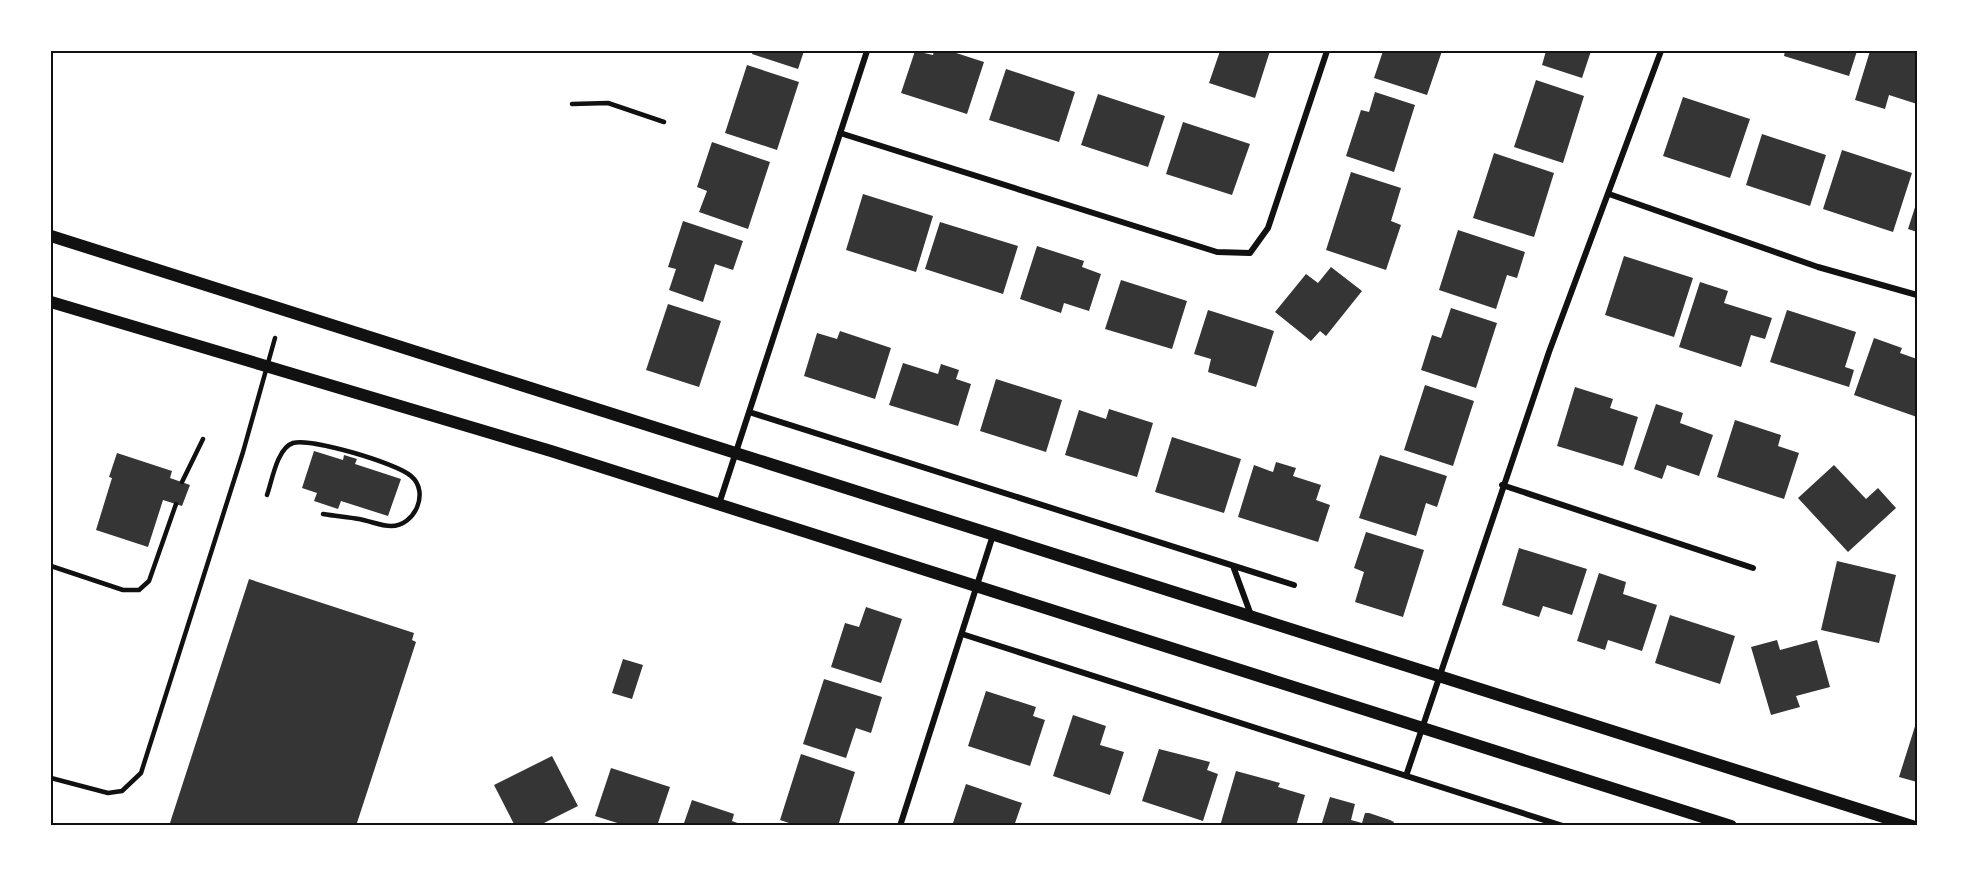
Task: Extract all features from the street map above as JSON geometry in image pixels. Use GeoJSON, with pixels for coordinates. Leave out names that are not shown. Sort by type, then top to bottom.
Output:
{"type":"FeatureCollection","features":[{"type":"Feature","properties":{"kind":"main road"},"geometry":{"type":"LineString","coordinates":[[51,236],[994,533],[1912,826]]}},
{"type":"Feature","properties":{"kind":"main road"},"geometry":{"type":"LineString","coordinates":[[51,302],[719,505],[1731,826]]}},
{"type":"Feature","properties":{"kind":"street"},"geometry":{"type":"LineString","coordinates":[[719,505],[867,51]]}},
{"type":"Feature","properties":{"kind":"street"},"geometry":{"type":"LineString","coordinates":[[840,133],[1217,252],[1250,252],[1268,228],[1327,51]]}},
{"type":"Feature","properties":{"kind":"street"},"geometry":{"type":"LineString","coordinates":[[1406,776],[1502,485],[1661,51]]}},
{"type":"Feature","properties":{"kind":"street"},"geometry":{"type":"LineString","coordinates":[[1609,194],[1818,267],[1917,295]]}},
{"type":"Feature","properties":{"kind":"street"},"geometry":{"type":"LineString","coordinates":[[749,412],[1294,585]]}},
{"type":"Feature","properties":{"kind":"street"},"geometry":{"type":"LineString","coordinates":[[1502,485],[1754,568]]}},
{"type":"Feature","properties":{"kind":"street"},"geometry":{"type":"LineString","coordinates":[[900,826],[994,533]]}},
{"type":"Feature","properties":{"kind":"street"},"geometry":{"type":"LineString","coordinates":[[1233,566],[1251,615]]}},
{"type":"Feature","properties":{"kind":"street"},"geometry":{"type":"LineString","coordinates":[[962,634],[1563,826]]}},
{"type":"Feature","properties":{"kind":"lane"},"geometry":{"type":"LineString","coordinates":[[572,104],[608,104],[664,122]]}},
{"type":"Feature","properties":{"kind":"lane"},"geometry":{"type":"LineString","coordinates":[[51,778],[108,793],[122,791],[141,773],[243,452],[275,338]]}},
{"type":"Feature","properties":{"kind":"lane"},"geometry":{"type":"LineString","coordinates":[[182,482],[204,439]]}},
{"type":"Feature","properties":{"kind":"lane"},"geometry":{"type":"LineString","coordinates":[[267,495],[283,450],[293,443],[323,444],[400,468],[414,477],[420,496],[410,519],[406,523],[391,526],[323,514]]}},
{"type":"Feature","properties":{"kind":"lane"},"geometry":{"type":"LineString","coordinates":[[51,566],[123,590],[139,590],[149,581],[176,504]]}},
{"type":"Feature","properties":{"kind":"building"},"geometry":{"type":"Polygon","coordinates":[[[753,51],[804,51],[798,69],[752,54],[753,51]]]}},
{"type":"Feature","properties":{"kind":"building"},"geometry":{"type":"Polygon","coordinates":[[[915,51],[933,55],[934,51],[950,51],[984,62],[967,114],[901,93],[915,51]]]}},
{"type":"Feature","properties":{"kind":"building"},"geometry":{"type":"Polygon","coordinates":[[[1220,51],[1270,51],[1255,98],[1209,83],[1220,51]]]}},
{"type":"Feature","properties":{"kind":"building"},"geometry":{"type":"Polygon","coordinates":[[[1383,51],[1442,51],[1427,95],[1374,78],[1383,51]]]}},
{"type":"Feature","properties":{"kind":"building"},"geometry":{"type":"Polygon","coordinates":[[[1546,51],[1591,51],[1582,78],[1542,65],[1546,51]]]}},
{"type":"Feature","properties":{"kind":"building"},"geometry":{"type":"Polygon","coordinates":[[[1785,51],[1857,51],[1849,76],[1784,56],[1785,51]]]}},
{"type":"Feature","properties":{"kind":"building"},"geometry":{"type":"Polygon","coordinates":[[[1870,51],[1917,51],[1917,104],[1889,95],[1885,109],[1855,100],[1870,51]]]}},
{"type":"Feature","properties":{"kind":"building"},"geometry":{"type":"Polygon","coordinates":[[[747,65],[799,82],[777,150],[725,133],[747,65]]]}},
{"type":"Feature","properties":{"kind":"building"},"geometry":{"type":"Polygon","coordinates":[[[1006,69],[1075,92],[1059,142],[989,120],[1006,69]]]}},
{"type":"Feature","properties":{"kind":"building"},"geometry":{"type":"Polygon","coordinates":[[[1536,80],[1584,96],[1563,163],[1514,147],[1536,80]]]}},
{"type":"Feature","properties":{"kind":"building"},"geometry":{"type":"Polygon","coordinates":[[[1375,92],[1415,105],[1394,172],[1346,156],[1361,110],[1369,112],[1375,92]]]}},
{"type":"Feature","properties":{"kind":"building"},"geometry":{"type":"Polygon","coordinates":[[[1098,94],[1165,116],[1148,167],[1081,145],[1098,94]]]}},
{"type":"Feature","properties":{"kind":"building"},"geometry":{"type":"Polygon","coordinates":[[[1683,97],[1750,119],[1730,178],[1663,156],[1683,97]]]}},
{"type":"Feature","properties":{"kind":"building"},"geometry":{"type":"Polygon","coordinates":[[[1183,122],[1250,144],[1232,195],[1166,174],[1183,122]]]}},
{"type":"Feature","properties":{"kind":"building"},"geometry":{"type":"Polygon","coordinates":[[[1762,134],[1826,155],[1810,206],[1746,185],[1762,134]]]}},
{"type":"Feature","properties":{"kind":"building"},"geometry":{"type":"Polygon","coordinates":[[[712,142],[770,162],[748,229],[699,212],[707,191],[697,187],[712,142]]]}},
{"type":"Feature","properties":{"kind":"building"},"geometry":{"type":"Polygon","coordinates":[[[1842,150],[1912,173],[1893,232],[1823,209],[1842,150]]]}},
{"type":"Feature","properties":{"kind":"building"},"geometry":{"type":"Polygon","coordinates":[[[1494,153],[1554,173],[1534,237],[1473,218],[1494,153]]]}},
{"type":"Feature","properties":{"kind":"building"},"geometry":{"type":"Polygon","coordinates":[[[1351,172],[1401,188],[1391,221],[1401,225],[1386,270],[1326,250],[1351,172]]]}},
{"type":"Feature","properties":{"kind":"building"},"geometry":{"type":"Polygon","coordinates":[[[863,194],[933,216],[916,272],[846,250],[863,194]]]}},
{"type":"Feature","properties":{"kind":"building"},"geometry":{"type":"Polygon","coordinates":[[[1917,201],[1917,232],[1908,229],[1917,201]]]}},
{"type":"Feature","properties":{"kind":"building"},"geometry":{"type":"Polygon","coordinates":[[[683,221],[743,241],[733,270],[715,264],[703,302],[669,290],[676,269],[668,267],[683,221]]]}},
{"type":"Feature","properties":{"kind":"building"},"geometry":{"type":"Polygon","coordinates":[[[940,222],[1018,246],[1003,294],[925,269],[940,222]]]}},
{"type":"Feature","properties":{"kind":"building"},"geometry":{"type":"Polygon","coordinates":[[[1458,230],[1525,252],[1517,278],[1507,275],[1496,309],[1439,290],[1458,230]]]}},
{"type":"Feature","properties":{"kind":"building"},"geometry":{"type":"Polygon","coordinates":[[[1037,246],[1084,261],[1082,267],[1101,274],[1089,311],[1064,303],[1061,313],[1020,299],[1037,246]]]}},
{"type":"Feature","properties":{"kind":"building"},"geometry":{"type":"Polygon","coordinates":[[[1624,256],[1693,278],[1674,337],[1605,315],[1624,256]]]}},
{"type":"Feature","properties":{"kind":"building"},"geometry":{"type":"Polygon","coordinates":[[[1331,267],[1362,291],[1326,336],[1320,331],[1311,341],[1275,312],[1306,274],[1318,283],[1331,267]]]}},
{"type":"Feature","properties":{"kind":"building"},"geometry":{"type":"Polygon","coordinates":[[[1121,280],[1187,301],[1172,349],[1105,329],[1121,280]]]}},
{"type":"Feature","properties":{"kind":"building"},"geometry":{"type":"Polygon","coordinates":[[[1700,282],[1728,291],[1724,303],[1772,318],[1765,339],[1751,335],[1741,367],[1679,347],[1700,282]]]}},
{"type":"Feature","properties":{"kind":"building"},"geometry":{"type":"Polygon","coordinates":[[[668,304],[721,321],[699,387],[646,370],[668,304]]]}},
{"type":"Feature","properties":{"kind":"building"},"geometry":{"type":"Polygon","coordinates":[[[1451,308],[1497,323],[1476,388],[1421,370],[1432,335],[1441,338],[1451,308]]]}},
{"type":"Feature","properties":{"kind":"building"},"geometry":{"type":"Polygon","coordinates":[[[1208,310],[1274,331],[1256,387],[1208,372],[1211,359],[1194,354],[1208,310]]]}},
{"type":"Feature","properties":{"kind":"building"},"geometry":{"type":"Polygon","coordinates":[[[1787,310],[1856,332],[1845,367],[1854,370],[1849,387],[1770,362],[1787,310]]]}},
{"type":"Feature","properties":{"kind":"building"},"geometry":{"type":"Polygon","coordinates":[[[840,331],[891,348],[875,399],[804,376],[817,333],[837,339],[840,331]]]}},
{"type":"Feature","properties":{"kind":"building"},"geometry":{"type":"Polygon","coordinates":[[[1874,338],[1902,348],[1900,353],[1917,359],[1917,417],[1854,395],[1874,338]]]}},
{"type":"Feature","properties":{"kind":"building"},"geometry":{"type":"Polygon","coordinates":[[[903,363],[938,374],[941,364],[959,370],[956,379],[971,384],[958,426],[889,405],[903,363]]]}},
{"type":"Feature","properties":{"kind":"building"},"geometry":{"type":"Polygon","coordinates":[[[996,379],[1062,400],[1046,452],[980,431],[996,379]]]}},
{"type":"Feature","properties":{"kind":"building"},"geometry":{"type":"Polygon","coordinates":[[[1425,385],[1474,401],[1453,466],[1404,450],[1425,385]]]}},
{"type":"Feature","properties":{"kind":"building"},"geometry":{"type":"Polygon","coordinates":[[[1575,387],[1613,399],[1610,408],[1638,417],[1623,466],[1557,446],[1575,387]]]}},
{"type":"Feature","properties":{"kind":"building"},"geometry":{"type":"Polygon","coordinates":[[[1656,404],[1683,413],[1680,423],[1713,435],[1699,476],[1667,465],[1662,479],[1634,469],[1656,404]]]}},
{"type":"Feature","properties":{"kind":"building"},"geometry":{"type":"Polygon","coordinates":[[[1109,409],[1153,423],[1137,477],[1065,455],[1079,410],[1106,419],[1109,409]]]}},
{"type":"Feature","properties":{"kind":"building"},"geometry":{"type":"Polygon","coordinates":[[[1735,420],[1781,435],[1778,446],[1799,453],[1784,499],[1717,477],[1735,420]]]}},
{"type":"Feature","properties":{"kind":"building"},"geometry":{"type":"Polygon","coordinates":[[[1172,437],[1241,459],[1224,513],[1155,492],[1172,437]]]}},
{"type":"Feature","properties":{"kind":"building"},"geometry":{"type":"Polygon","coordinates":[[[314,451],[343,460],[344,455],[357,459],[355,464],[401,479],[388,516],[341,501],[338,509],[314,501],[317,493],[302,488],[314,451]]]}},
{"type":"Feature","properties":{"kind":"building"},"geometry":{"type":"Polygon","coordinates":[[[117,453],[172,471],[170,478],[190,485],[182,506],[163,500],[148,547],[96,530],[117,453]]]}},
{"type":"Feature","properties":{"kind":"building"},"geometry":{"type":"Polygon","coordinates":[[[1380,455],[1447,476],[1437,507],[1426,503],[1416,536],[1359,518],[1380,455]]]}},
{"type":"Feature","properties":{"kind":"building"},"geometry":{"type":"Polygon","coordinates":[[[1276,462],[1296,468],[1293,476],[1321,485],[1316,500],[1330,505],[1318,542],[1238,517],[1254,465],[1273,472],[1276,462]]]}},
{"type":"Feature","properties":{"kind":"building"},"geometry":{"type":"Polygon","coordinates":[[[1834,465],[1866,499],[1878,488],[1896,508],[1848,552],[1798,498],[1834,465]]]}},
{"type":"Feature","properties":{"kind":"building"},"geometry":{"type":"Polygon","coordinates":[[[1366,532],[1424,550],[1403,617],[1355,602],[1364,572],[1354,568],[1366,532]]]}},
{"type":"Feature","properties":{"kind":"building"},"geometry":{"type":"Polygon","coordinates":[[[1519,548],[1587,569],[1572,615],[1543,606],[1539,617],[1502,605],[1519,548]]]}},
{"type":"Feature","properties":{"kind":"building"},"geometry":{"type":"Polygon","coordinates":[[[1837,561],[1896,575],[1879,643],[1821,630],[1837,561]]]}},
{"type":"Feature","properties":{"kind":"building"},"geometry":{"type":"Polygon","coordinates":[[[1599,573],[1626,582],[1623,594],[1657,605],[1642,651],[1608,640],[1605,650],[1577,641],[1599,573]]]}},
{"type":"Feature","properties":{"kind":"building"},"geometry":{"type":"Polygon","coordinates":[[[249,579],[414,633],[412,640],[416,642],[356,826],[169,826],[249,579]]]}},
{"type":"Feature","properties":{"kind":"building"},"geometry":{"type":"Polygon","coordinates":[[[866,607],[902,619],[881,683],[831,667],[845,623],[859,627],[866,607]]]}},
{"type":"Feature","properties":{"kind":"building"},"geometry":{"type":"Polygon","coordinates":[[[1670,615],[1735,636],[1720,684],[1655,663],[1670,615]]]}},
{"type":"Feature","properties":{"kind":"building"},"geometry":{"type":"Polygon","coordinates":[[[1777,640],[1780,650],[1817,640],[1830,687],[1796,696],[1800,707],[1771,715],[1751,647],[1777,640]]]}},
{"type":"Feature","properties":{"kind":"building"},"geometry":{"type":"Polygon","coordinates":[[[623,659],[643,665],[632,699],[612,693],[623,659]]]}},
{"type":"Feature","properties":{"kind":"building"},"geometry":{"type":"Polygon","coordinates":[[[824,679],[882,697],[871,733],[856,728],[846,758],[803,744],[824,679]]]}},
{"type":"Feature","properties":{"kind":"building"},"geometry":{"type":"Polygon","coordinates":[[[986,691],[1036,707],[1033,716],[1045,720],[1030,766],[968,746],[986,691]]]}},
{"type":"Feature","properties":{"kind":"building"},"geometry":{"type":"Polygon","coordinates":[[[1073,715],[1106,726],[1100,745],[1124,752],[1110,795],[1053,776],[1073,715]]]}},
{"type":"Feature","properties":{"kind":"building"},"geometry":{"type":"Polygon","coordinates":[[[1917,720],[1917,782],[1899,777],[1917,720]]]}},
{"type":"Feature","properties":{"kind":"building"},"geometry":{"type":"Polygon","coordinates":[[[1159,749],[1210,762],[1207,770],[1218,774],[1203,821],[1142,801],[1159,749]]]}},
{"type":"Feature","properties":{"kind":"building"},"geometry":{"type":"Polygon","coordinates":[[[801,754],[855,772],[838,826],[798,826],[780,820],[801,754]]]}},
{"type":"Feature","properties":{"kind":"building"},"geometry":{"type":"Polygon","coordinates":[[[552,756],[578,806],[538,826],[515,826],[494,785],[552,756]]]}},
{"type":"Feature","properties":{"kind":"building"},"geometry":{"type":"Polygon","coordinates":[[[611,768],[670,787],[657,826],[627,826],[595,816],[611,768]]]}},
{"type":"Feature","properties":{"kind":"building"},"geometry":{"type":"Polygon","coordinates":[[[1236,771],[1280,783],[1278,787],[1305,795],[1296,826],[1220,826],[1236,771]]]}},
{"type":"Feature","properties":{"kind":"building"},"geometry":{"type":"Polygon","coordinates":[[[966,784],[1022,803],[1014,826],[952,826],[966,784]]]}},
{"type":"Feature","properties":{"kind":"building"},"geometry":{"type":"Polygon","coordinates":[[[1330,797],[1355,804],[1351,820],[1362,823],[1365,813],[1369,813],[1394,822],[1392,826],[1321,826],[1330,797]]]}},
{"type":"Feature","properties":{"kind":"building"},"geometry":{"type":"Polygon","coordinates":[[[692,800],[734,814],[732,821],[746,826],[683,826],[692,800]]]}}]}
